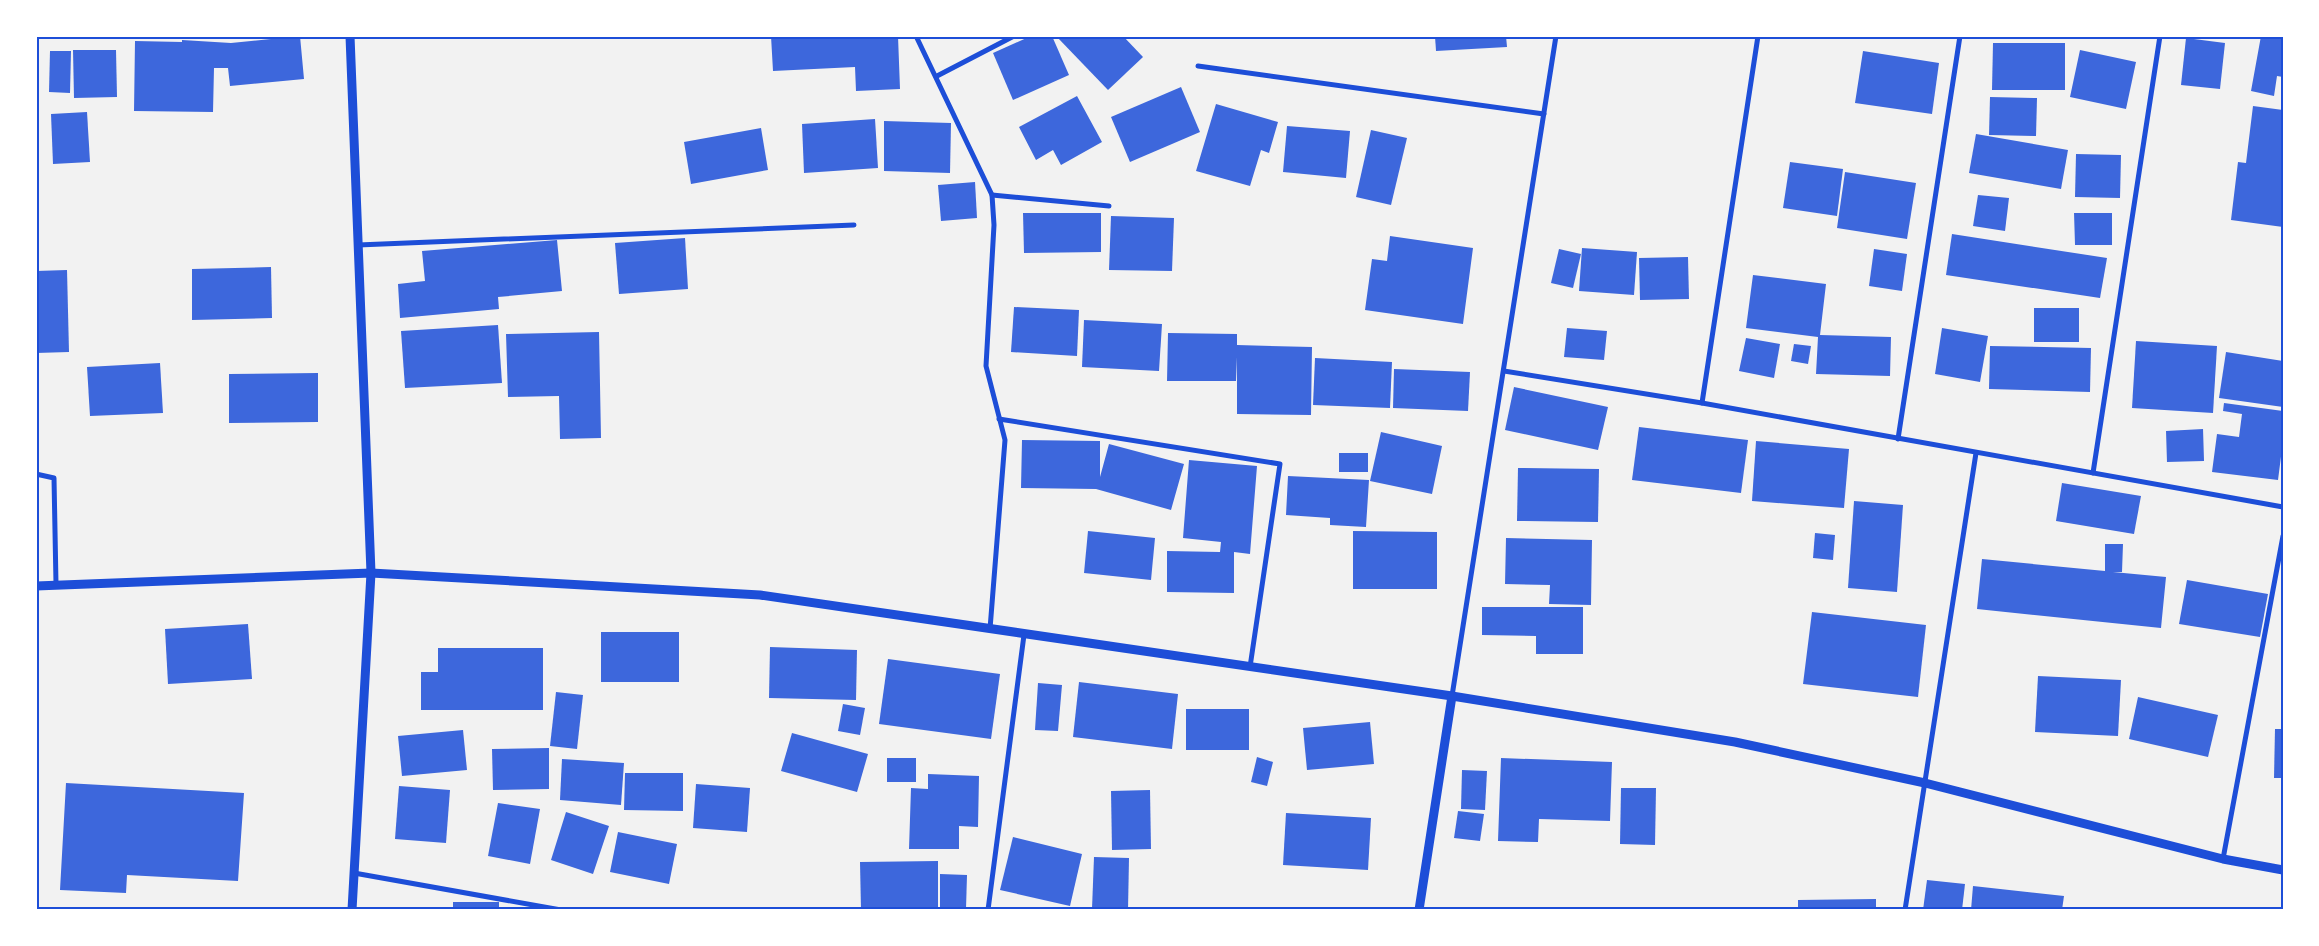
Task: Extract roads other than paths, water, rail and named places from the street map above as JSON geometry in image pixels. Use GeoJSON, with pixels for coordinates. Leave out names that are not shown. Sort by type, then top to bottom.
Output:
{"type":"FeatureCollection","features":[{"type":"Feature","properties":{"kind":"street"},"geometry":{"type":"LineString","coordinates":[[350,36],[371,573],[352,910]]}},
{"type":"Feature","properties":{"kind":"street"},"geometry":{"type":"LineString","coordinates":[[916,36],[937,76],[992,195],[994,224],[986,366],[1005,440],[990,630]]}},
{"type":"Feature","properties":{"kind":"street"},"geometry":{"type":"LineString","coordinates":[[937,76],[1014,36]]}},
{"type":"Feature","properties":{"kind":"street"},"geometry":{"type":"LineString","coordinates":[[1419,910],[1556,36]]}},
{"type":"Feature","properties":{"kind":"street"},"geometry":{"type":"LineString","coordinates":[[1702,404],[1758,36]]}},
{"type":"Feature","properties":{"kind":"street"},"geometry":{"type":"LineString","coordinates":[[1898,439],[1960,36]]}},
{"type":"Feature","properties":{"kind":"street"},"geometry":{"type":"LineString","coordinates":[[2093,473],[2160,36]]}},
{"type":"Feature","properties":{"kind":"street"},"geometry":{"type":"LineString","coordinates":[[1198,66],[1544,114]]}},
{"type":"Feature","properties":{"kind":"street"},"geometry":{"type":"LineString","coordinates":[[992,195],[1109,206]]}},
{"type":"Feature","properties":{"kind":"street"},"geometry":{"type":"LineString","coordinates":[[358,246],[854,225]]}},
{"type":"Feature","properties":{"kind":"street"},"geometry":{"type":"LineString","coordinates":[[1504,371],[2283,506]]}},
{"type":"Feature","properties":{"kind":"street"},"geometry":{"type":"LineString","coordinates":[[1000,419],[1280,464],[1250,667]]}},
{"type":"Feature","properties":{"kind":"street"},"geometry":{"type":"LineString","coordinates":[[1904,910],[1976,453]]}},
{"type":"Feature","properties":{"kind":"street"},"geometry":{"type":"LineString","coordinates":[[36,474],[54,478],[56,584]]}},
{"type":"Feature","properties":{"kind":"street"},"geometry":{"type":"LineString","coordinates":[[2223,859],[2283,536]]}},
{"type":"Feature","properties":{"kind":"street"},"geometry":{"type":"LineString","coordinates":[[36,586],[371,573],[760,595],[1452,696],[1735,742],[1925,783],[2223,859],[2283,870]]}},
{"type":"Feature","properties":{"kind":"street"},"geometry":{"type":"LineString","coordinates":[[988,910],[1024,634]]}},
{"type":"Feature","properties":{"kind":"street"},"geometry":{"type":"LineString","coordinates":[[354,873],[561,910]]}}]}
